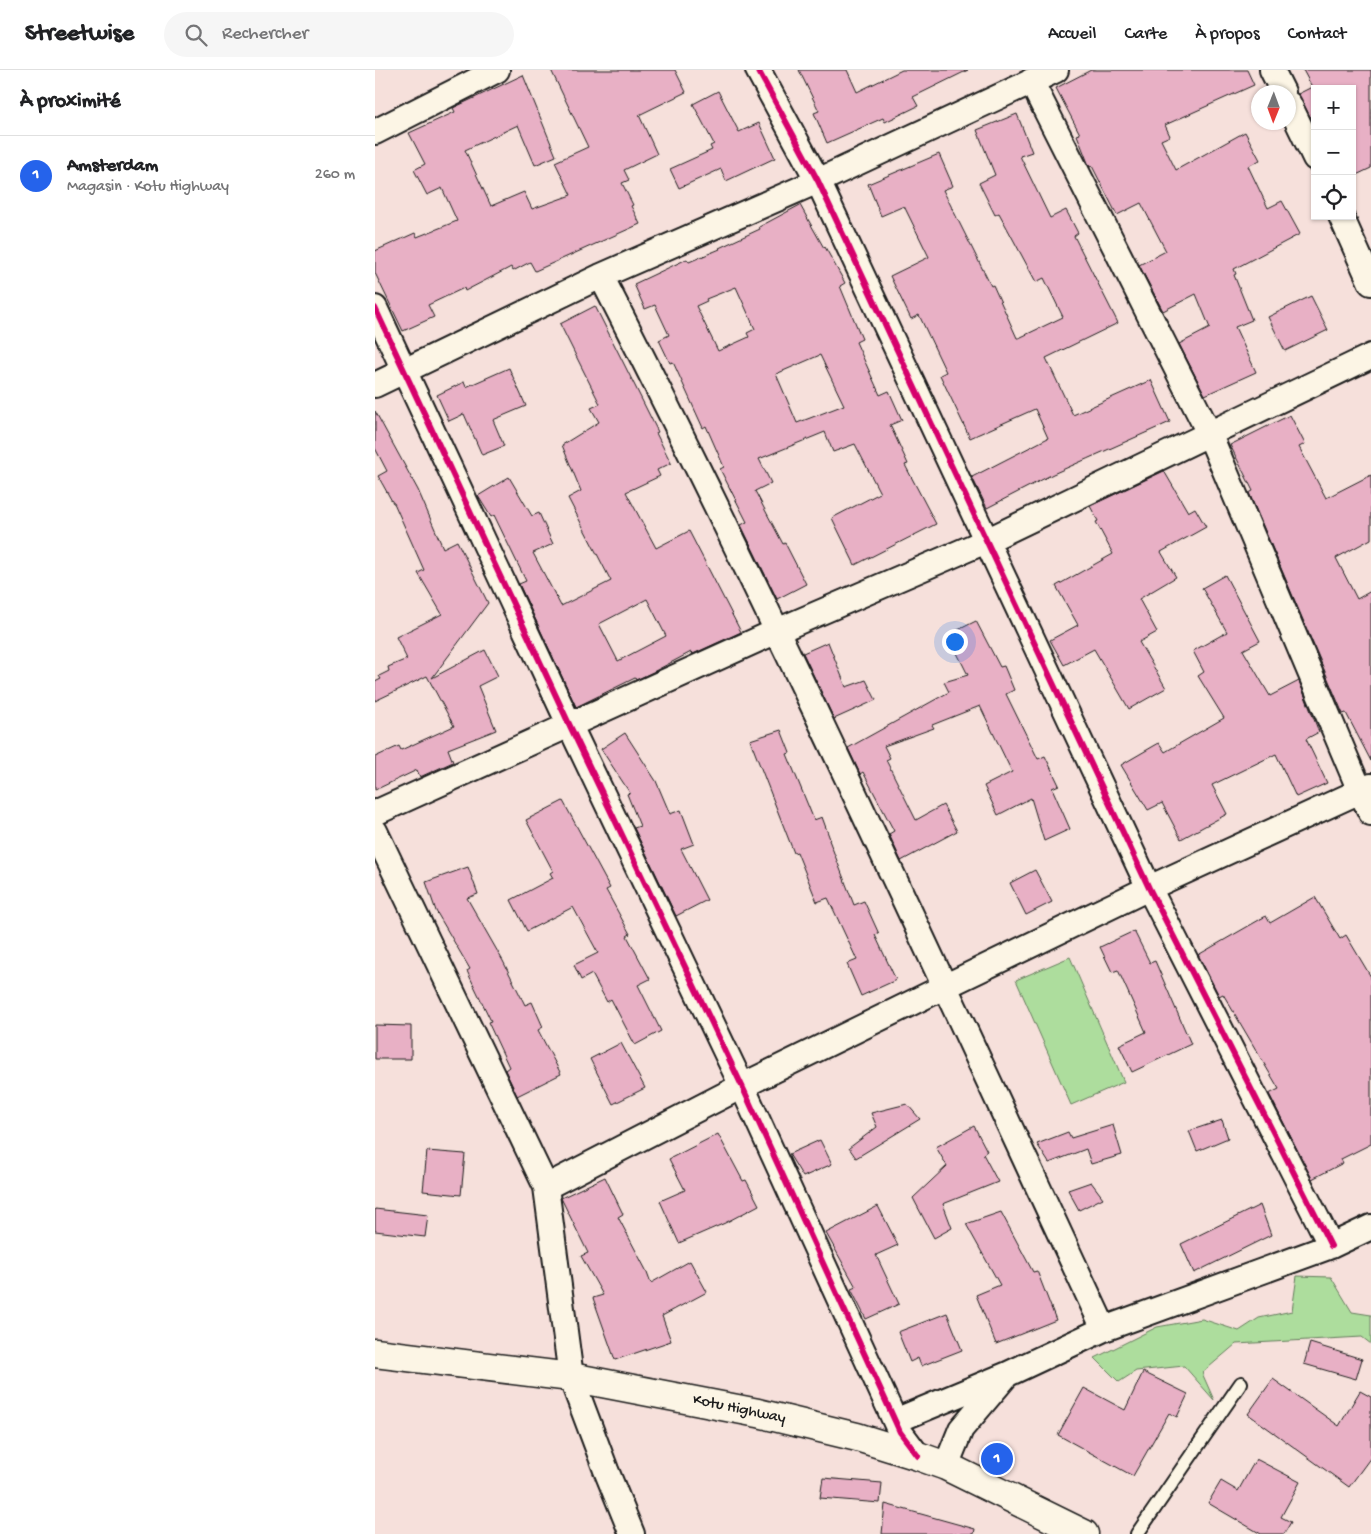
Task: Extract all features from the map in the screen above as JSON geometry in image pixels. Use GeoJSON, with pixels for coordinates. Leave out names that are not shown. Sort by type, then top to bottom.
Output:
{"type":"FeatureCollection","features":[{"type":"Feature","properties":{"kind":"street"},"geometry":{"type":"LineString","coordinates":[[375,132],[497,70]]}},
{"type":"Feature","properties":{"kind":"street"},"geometry":{"type":"LineString","coordinates":[[758,70],[818,181],[1149,888],[1331,1246]]}},
{"type":"Feature","properties":{"kind":"street"},"geometry":{"type":"LineString","coordinates":[[375,385],[601,276],[818,181],[1056,70]]}},
{"type":"Feature","properties":{"kind":"street"},"geometry":{"type":"LineString","coordinates":[[1272,70],[1280,85]]}},
{"type":"Feature","properties":{"kind":"street"},"geometry":{"type":"LineString","coordinates":[[1031,81],[1209,433],[1365,788],[1371,813]]}},
{"type":"Feature","properties":{"kind":"street"},"geometry":{"type":"LineString","coordinates":[[1296,119],[1311,150]]}},
{"type":"Feature","properties":{"kind":"street"},"geometry":{"type":"LineString","coordinates":[[1343,220],[1371,283]]}},
{"type":"Feature","properties":{"kind":"street"},"geometry":{"type":"LineString","coordinates":[[601,276],[684,437],[777,631],[1103,1329]]}},
{"type":"Feature","properties":{"kind":"street"},"geometry":{"type":"LineString","coordinates":[[375,308],[570,726],[742,1086],[900,1432],[918,1456]]}},
{"type":"Feature","properties":{"kind":"street"},"geometry":{"type":"LineString","coordinates":[[375,813],[777,631],[986,541],[1371,356]]}},
{"type":"Feature","properties":{"kind":"street"},"geometry":{"type":"LineString","coordinates":[[546,1187],[742,1086],[944,987],[1149,888],[1365,788]]}},
{"type":"Feature","properties":{"kind":"street"},"geometry":{"type":"LineString","coordinates":[[375,830],[546,1187],[571,1377],[632,1534]]}},
{"type":"Feature","properties":{"kind":"street"},"geometry":{"type":"LineString","coordinates":[[895,1421],[1008,1374],[1103,1329],[1331,1246],[1371,1227]]}},
{"type":"Feature","properties":{"kind":"street","name":"Kotu Highway"},"geometry":{"type":"LineString","coordinates":[[375,1353],[571,1377],[758,1413],[857,1437],[946,1466],[1084,1534]]}},
{"type":"Feature","properties":{"kind":"street"},"geometry":{"type":"LineString","coordinates":[[946,1466],[961,1429],[1008,1374]]}},
{"type":"Feature","properties":{"kind":"lane"},"geometry":{"type":"LineString","coordinates":[[1137,1534],[1241,1383]]}},
{"type":"Feature","properties":{"kind":"green space"},"geometry":{"type":"Polygon","coordinates":[[[1070,957],[1124,1082],[1071,1105],[1016,980],[1070,957]]]}},
{"type":"Feature","properties":{"kind":"green space"},"geometry":{"type":"Polygon","coordinates":[[[1297,1276],[1331,1277],[1352,1312],[1371,1315],[1371,1344],[1362,1337],[1236,1344],[1202,1373],[1214,1400],[1184,1366],[1136,1371],[1119,1382],[1095,1358],[1157,1327],[1202,1319],[1239,1331],[1259,1318],[1292,1311],[1297,1276]]]}},
{"type":"Feature","properties":{"kind":"building"},"geometry":{"type":"Polygon","coordinates":[[[551,70],[675,70],[686,92],[639,115],[657,154],[624,170],[629,180],[622,183],[640,224],[535,271],[530,262],[513,271],[511,267],[465,291],[464,288],[428,305],[434,317],[403,331],[375,273],[375,251],[415,233],[417,237],[457,221],[442,188],[427,195],[414,170],[425,164],[409,133],[455,112],[453,108],[523,75],[556,156],[535,165],[518,125],[465,150],[491,206],[524,192],[532,209],[571,195],[555,162],[588,147],[551,70]]]}},
{"type":"Feature","properties":{"kind":"building"},"geometry":{"type":"Polygon","coordinates":[[[799,70],[847,70],[857,92],[902,70],[968,70],[913,97],[918,106],[885,122],[883,118],[827,143],[814,113],[819,111],[799,70]]]}},
{"type":"Feature","properties":{"kind":"building"},"geometry":{"type":"Polygon","coordinates":[[[1091,70],[1247,70],[1254,85],[1165,125],[1170,136],[1161,140],[1176,170],[1245,132],[1260,160],[1248,166],[1268,208],[1282,201],[1300,234],[1234,269],[1236,274],[1234,275],[1252,320],[1235,327],[1256,372],[1205,395],[1179,344],[1210,328],[1196,294],[1163,311],[1139,265],[1166,251],[1141,203],[1117,215],[1092,166],[1090,167],[1088,163],[1077,135],[1080,134],[1056,88],[1091,70]]]}},
{"type":"Feature","properties":{"kind":"building"},"geometry":{"type":"Polygon","coordinates":[[[1303,70],[1371,70],[1371,168],[1356,175],[1356,85],[1311,85],[1303,70]]]}},
{"type":"Feature","properties":{"kind":"building"},"geometry":{"type":"Polygon","coordinates":[[[1311,88],[1311,118],[1298,94],[1311,88]]]}},
{"type":"Feature","properties":{"kind":"building"},"geometry":{"type":"Polygon","coordinates":[[[718,91],[739,132],[759,123],[775,158],[726,181],[721,169],[679,188],[670,169],[712,150],[710,146],[714,144],[693,104],[718,91]]]}},
{"type":"Feature","properties":{"kind":"building"},"geometry":{"type":"Polygon","coordinates":[[[1017,114],[1032,152],[1020,156],[1050,218],[1066,210],[1078,233],[1074,236],[1118,323],[1046,358],[1073,415],[1151,380],[1170,422],[1053,474],[987,508],[972,477],[1048,438],[1035,409],[970,438],[940,375],[946,372],[919,315],[911,319],[890,276],[929,257],[904,206],[881,216],[868,184],[939,154],[953,186],[943,190],[991,286],[993,285],[1017,338],[1019,338],[1063,317],[1044,278],[1036,282],[999,213],[995,215],[979,183],[995,175],[977,130],[1017,114]]]}},
{"type":"Feature","properties":{"kind":"building"},"geometry":{"type":"Polygon","coordinates":[[[800,205],[845,283],[840,286],[862,339],[856,342],[880,395],[889,391],[902,420],[890,425],[908,464],[905,465],[936,524],[855,565],[832,518],[880,493],[855,444],[833,452],[825,432],[759,459],[771,483],[755,491],[806,584],[777,599],[741,525],[747,522],[720,469],[724,467],[706,426],[703,428],[673,362],[670,363],[659,340],[669,335],[655,305],[645,309],[634,284],[687,259],[689,262],[720,249],[760,229],[759,227],[800,205]],[[736,287],[706,299],[707,301],[696,306],[718,351],[749,337],[747,333],[755,329],[736,287]],[[820,355],[776,374],[797,423],[844,405],[820,355]]]}},
{"type":"Feature","properties":{"kind":"building"},"geometry":{"type":"Polygon","coordinates":[[[1311,296],[1328,330],[1285,351],[1268,317],[1311,296]]]}},
{"type":"Feature","properties":{"kind":"building"},"geometry":{"type":"Polygon","coordinates":[[[595,306],[658,432],[656,433],[671,463],[657,470],[660,476],[626,492],[656,548],[689,531],[741,632],[693,654],[691,652],[655,671],[636,680],[635,678],[576,707],[519,584],[526,581],[494,515],[491,517],[478,496],[509,477],[532,516],[539,513],[553,544],[533,553],[561,606],[611,581],[568,498],[581,491],[562,445],[599,422],[591,408],[600,404],[560,324],[595,306]],[[647,599],[599,624],[618,661],[666,636],[647,599]]]}},
{"type":"Feature","properties":{"kind":"building"},"geometry":{"type":"Polygon","coordinates":[[[509,368],[526,406],[493,420],[504,446],[482,455],[464,414],[449,421],[437,395],[464,382],[466,387],[509,368]]]}},
{"type":"Feature","properties":{"kind":"building"},"geometry":{"type":"Polygon","coordinates":[[[375,411],[418,490],[443,548],[457,541],[488,603],[432,678],[485,650],[498,676],[478,686],[496,730],[448,749],[453,762],[420,777],[417,770],[375,790],[375,757],[399,746],[401,750],[454,726],[427,676],[375,701],[375,682],[381,679],[379,676],[389,671],[388,667],[407,659],[396,637],[442,614],[418,573],[424,570],[394,503],[378,476],[387,471],[375,448],[375,411]]]}},
{"type":"Feature","properties":{"kind":"building"},"geometry":{"type":"Polygon","coordinates":[[[1290,415],[1305,444],[1299,447],[1326,498],[1371,475],[1371,539],[1336,558],[1357,599],[1371,591],[1371,761],[1346,713],[1343,714],[1249,493],[1253,491],[1230,445],[1290,415]]]}},
{"type":"Feature","properties":{"kind":"building"},"geometry":{"type":"Polygon","coordinates":[[[1164,471],[1188,512],[1195,508],[1206,527],[1161,552],[1176,577],[1139,599],[1157,632],[1139,642],[1166,688],[1129,709],[1094,649],[1064,665],[1050,640],[1078,625],[1056,586],[1113,554],[1096,522],[1098,521],[1090,506],[1164,471]]]}},
{"type":"Feature","properties":{"kind":"building"},"geometry":{"type":"Polygon","coordinates":[[[1225,575],[1260,641],[1243,650],[1270,696],[1299,681],[1319,732],[1306,739],[1327,783],[1296,797],[1276,754],[1212,785],[1227,814],[1181,839],[1162,803],[1148,810],[1121,765],[1159,743],[1165,752],[1224,718],[1198,676],[1204,672],[1193,651],[1227,632],[1202,588],[1225,575]]]}},
{"type":"Feature","properties":{"kind":"building"},"geometry":{"type":"Polygon","coordinates":[[[976,621],[1000,667],[1004,666],[1014,690],[1006,694],[1038,759],[1045,756],[1059,785],[1052,788],[1070,829],[1044,841],[1031,798],[998,815],[984,786],[1012,772],[980,706],[932,725],[934,728],[884,746],[890,758],[886,760],[916,820],[943,805],[957,831],[901,861],[889,834],[894,831],[863,772],[860,774],[848,748],[949,692],[944,682],[968,675],[948,635],[976,621]]]}},
{"type":"Feature","properties":{"kind":"building"},"geometry":{"type":"Polygon","coordinates":[[[828,642],[846,687],[866,680],[876,700],[834,719],[803,653],[828,642]]]}},
{"type":"Feature","properties":{"kind":"building"},"geometry":{"type":"Polygon","coordinates":[[[781,730],[790,753],[787,754],[814,820],[822,817],[854,905],[864,901],[879,934],[875,935],[896,980],[861,996],[847,964],[857,960],[828,898],[817,902],[797,852],[794,853],[750,740],[781,730]]]}},
{"type":"Feature","properties":{"kind":"building"},"geometry":{"type":"Polygon","coordinates":[[[625,733],[656,781],[670,814],[681,810],[694,844],[681,849],[707,900],[676,916],[634,828],[640,826],[627,794],[630,793],[601,749],[625,733]]]}},
{"type":"Feature","properties":{"kind":"building"},"geometry":{"type":"Polygon","coordinates":[[[563,801],[610,888],[606,890],[630,934],[627,936],[650,979],[638,985],[661,1031],[635,1045],[611,999],[607,1002],[592,974],[581,980],[574,965],[598,953],[573,907],[527,931],[511,900],[553,878],[550,873],[553,871],[526,820],[563,801]]]}},
{"type":"Feature","properties":{"kind":"building"},"geometry":{"type":"Polygon","coordinates":[[[468,867],[478,894],[467,898],[503,961],[525,1005],[532,1002],[543,1027],[538,1030],[561,1074],[517,1096],[505,1070],[509,1067],[488,1022],[491,1021],[467,971],[470,969],[436,911],[426,882],[468,867]]]}},
{"type":"Feature","properties":{"kind":"building"},"geometry":{"type":"Polygon","coordinates":[[[1035,870],[1052,902],[1026,915],[1010,883],[1035,870]]]}},
{"type":"Feature","properties":{"kind":"building"},"geometry":{"type":"Polygon","coordinates":[[[1315,897],[1340,939],[1346,935],[1371,977],[1371,1144],[1341,1159],[1343,1163],[1312,1179],[1269,1094],[1279,1089],[1223,994],[1219,996],[1198,955],[1266,916],[1270,923],[1315,897]]]}},
{"type":"Feature","properties":{"kind":"building"},"geometry":{"type":"Polygon","coordinates":[[[1134,931],[1150,963],[1155,961],[1191,1044],[1132,1072],[1119,1045],[1146,1032],[1118,970],[1112,972],[1100,947],[1134,931]]]}},
{"type":"Feature","properties":{"kind":"building"},"geometry":{"type":"Polygon","coordinates":[[[375,1025],[411,1026],[411,1059],[375,1059],[375,1025]]]}},
{"type":"Feature","properties":{"kind":"building"},"geometry":{"type":"Polygon","coordinates":[[[621,1043],[645,1088],[613,1104],[590,1059],[621,1043]]]}},
{"type":"Feature","properties":{"kind":"building"},"geometry":{"type":"Polygon","coordinates":[[[907,1104],[920,1119],[856,1158],[849,1148],[877,1127],[871,1113],[907,1104]]]}},
{"type":"Feature","properties":{"kind":"building"},"geometry":{"type":"Polygon","coordinates":[[[1222,1120],[1228,1138],[1197,1151],[1189,1131],[1222,1120]]]}},
{"type":"Feature","properties":{"kind":"building"},"geometry":{"type":"Polygon","coordinates":[[[1113,1125],[1122,1155],[1091,1164],[1086,1149],[1049,1163],[1037,1144],[1068,1132],[1071,1138],[1113,1125]]]}},
{"type":"Feature","properties":{"kind":"building"},"geometry":{"type":"Polygon","coordinates":[[[974,1126],[987,1151],[983,1154],[998,1182],[943,1204],[952,1228],[934,1238],[913,1198],[947,1166],[936,1147],[974,1126]]]}},
{"type":"Feature","properties":{"kind":"building"},"geometry":{"type":"Polygon","coordinates":[[[718,1134],[743,1181],[746,1180],[759,1205],[725,1223],[679,1243],[660,1201],[685,1190],[669,1159],[718,1134]]]}},
{"type":"Feature","properties":{"kind":"building"},"geometry":{"type":"Polygon","coordinates":[[[820,1140],[832,1164],[803,1177],[789,1154],[820,1140]]]}},
{"type":"Feature","properties":{"kind":"building"},"geometry":{"type":"Polygon","coordinates":[[[427,1151],[465,1154],[461,1195],[423,1191],[427,1151]]]}},
{"type":"Feature","properties":{"kind":"building"},"geometry":{"type":"Polygon","coordinates":[[[605,1177],[623,1214],[618,1217],[651,1283],[690,1261],[707,1292],[662,1316],[671,1341],[615,1360],[593,1298],[603,1295],[581,1256],[588,1253],[561,1198],[605,1177]]]}},
{"type":"Feature","properties":{"kind":"building"},"geometry":{"type":"Polygon","coordinates":[[[1091,1182],[1103,1198],[1079,1210],[1068,1190],[1091,1182]]]}},
{"type":"Feature","properties":{"kind":"building"},"geometry":{"type":"Polygon","coordinates":[[[1260,1205],[1271,1235],[1194,1273],[1181,1244],[1260,1205]]]}},
{"type":"Feature","properties":{"kind":"building"},"geometry":{"type":"Polygon","coordinates":[[[878,1206],[898,1245],[876,1255],[899,1304],[866,1319],[851,1289],[856,1287],[826,1233],[878,1206]]]}},
{"type":"Feature","properties":{"kind":"building"},"geometry":{"type":"Polygon","coordinates":[[[375,1209],[428,1215],[425,1237],[375,1231],[375,1209]]]}},
{"type":"Feature","properties":{"kind":"building"},"geometry":{"type":"Polygon","coordinates":[[[1001,1212],[1033,1272],[1037,1271],[1056,1320],[996,1344],[976,1295],[1000,1285],[966,1224],[1001,1212]]]}},
{"type":"Feature","properties":{"kind":"building"},"geometry":{"type":"Polygon","coordinates":[[[947,1313],[962,1350],[921,1366],[918,1358],[910,1362],[898,1332],[947,1313]]]}},
{"type":"Feature","properties":{"kind":"building"},"geometry":{"type":"Polygon","coordinates":[[[1310,1343],[1362,1359],[1356,1379],[1304,1364],[1310,1343]]]}},
{"type":"Feature","properties":{"kind":"building"},"geometry":{"type":"Polygon","coordinates":[[[1143,1372],[1188,1394],[1177,1417],[1169,1413],[1133,1476],[1058,1435],[1084,1388],[1125,1410],[1143,1372]]]}},
{"type":"Feature","properties":{"kind":"building"},"geometry":{"type":"Polygon","coordinates":[[[1273,1379],[1339,1426],[1360,1391],[1371,1397],[1371,1457],[1349,1487],[1248,1414],[1273,1379]]]}},
{"type":"Feature","properties":{"kind":"building"},"geometry":{"type":"Polygon","coordinates":[[[1256,1459],[1300,1482],[1281,1517],[1291,1522],[1284,1534],[1261,1534],[1208,1503],[1221,1481],[1238,1491],[1256,1459]]]}},
{"type":"Feature","properties":{"kind":"building"},"geometry":{"type":"Polygon","coordinates":[[[823,1478],[882,1483],[880,1503],[820,1498],[823,1478]]]}},
{"type":"Feature","properties":{"kind":"building"},"geometry":{"type":"Polygon","coordinates":[[[885,1504],[975,1529],[974,1534],[882,1534],[885,1504]]]}},
{"type":"Feature","properties":{"kind":"cycle path"},"geometry":{"type":"LineString","coordinates":[[758,70],[818,181],[1149,888],[1331,1246]]}},
{"type":"Feature","properties":{"kind":"cycle path"},"geometry":{"type":"LineString","coordinates":[[375,308],[570,726],[742,1086],[900,1432],[918,1456]]}},
{"type":"Feature","properties":{"kind":"place","name":"Amsterdam"},"geometry":{"type":"Point","coordinates":[997,1459]}}]}
